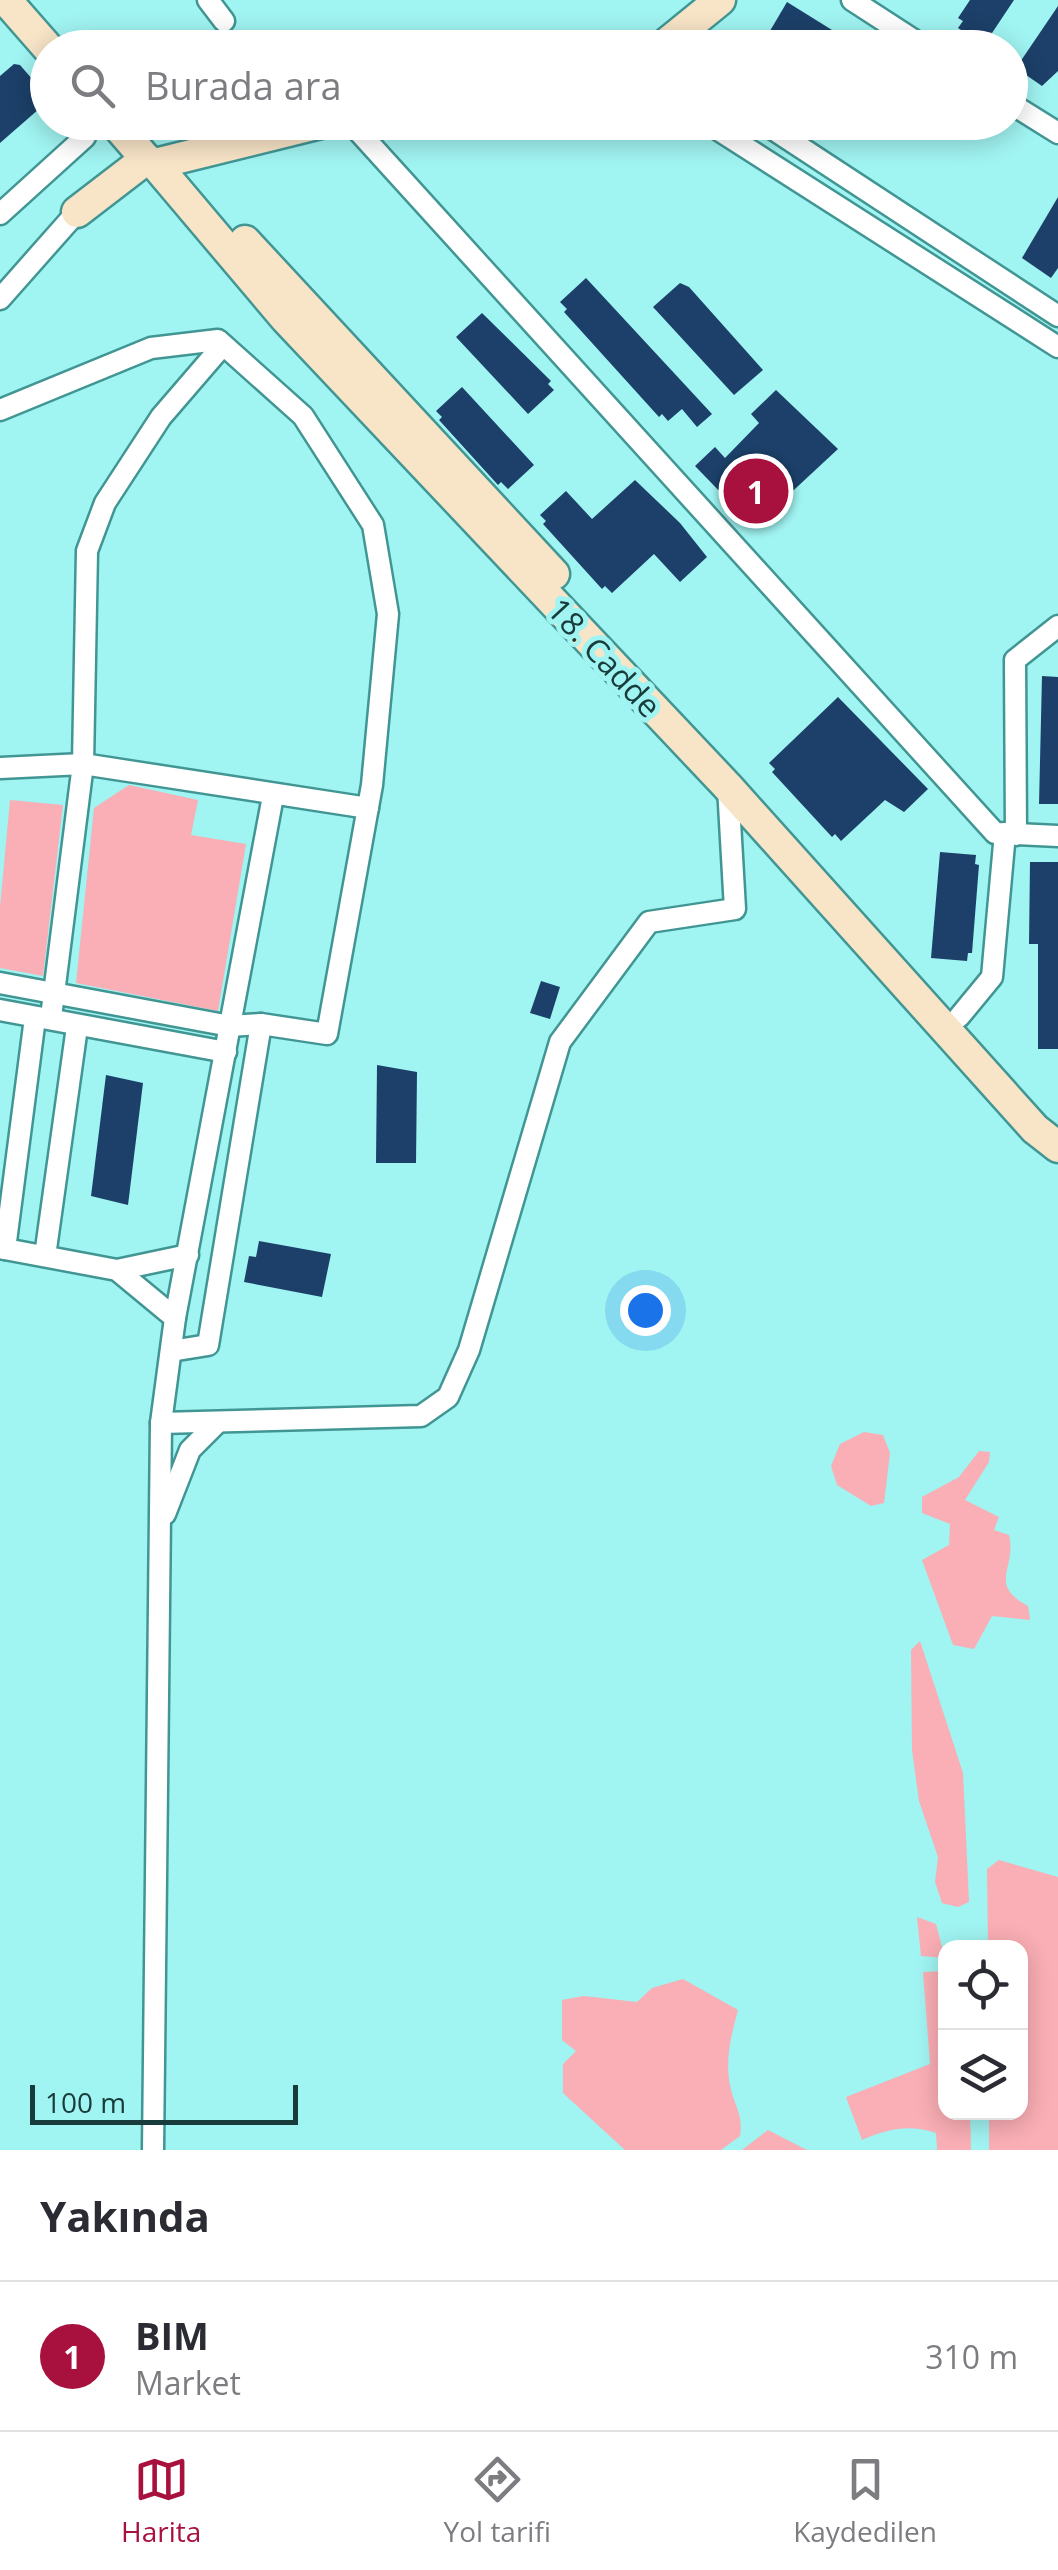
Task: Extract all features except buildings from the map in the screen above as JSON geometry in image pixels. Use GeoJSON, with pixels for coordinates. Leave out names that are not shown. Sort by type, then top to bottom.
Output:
{"type":"FeatureCollection","features":[{"type":"Feature","properties":{"kind":"street"},"geometry":{"type":"LineString","coordinates":[[208,0],[224,21]]}},
{"type":"Feature","properties":{"kind":"street"},"geometry":{"type":"LineString","coordinates":[[686,30],[720,0]]}},
{"type":"Feature","properties":{"kind":"street"},"geometry":{"type":"LineString","coordinates":[[852,0],[898,30]]}},
{"type":"Feature","properties":{"kind":"street"},"geometry":{"type":"LineString","coordinates":[[7,12],[30,32]]}},
{"type":"Feature","properties":{"kind":"street"},"geometry":{"type":"LineString","coordinates":[[1028,114],[1058,133]]}},
{"type":"Feature","properties":{"kind":"street"},"geometry":{"type":"LineString","coordinates":[[0,213],[82,140]]}},
{"type":"Feature","properties":{"kind":"street","name":"18. Cadde"},"geometry":{"type":"LineString","coordinates":[[135,140],[500,514],[1058,1126]]}},
{"type":"Feature","properties":{"kind":"street"},"geometry":{"type":"LineString","coordinates":[[0,298],[77,212],[158,160],[246,140]]}},
{"type":"Feature","properties":{"kind":"street"},"geometry":{"type":"LineString","coordinates":[[366,140],[995,833],[1058,836]]}},
{"type":"Feature","properties":{"kind":"street"},"geometry":{"type":"LineString","coordinates":[[734,140],[1058,346]]}},
{"type":"Feature","properties":{"kind":"street"},"geometry":{"type":"LineString","coordinates":[[789,140],[1058,316]]}},
{"type":"Feature","properties":{"kind":"street","name":"18. Cadde"},"geometry":{"type":"LineString","coordinates":[[158,160],[286,319],[728,787],[1035,1129],[1058,1147]]}},
{"type":"Feature","properties":{"kind":"street"},"geometry":{"type":"LineString","coordinates":[[0,410],[151,348],[218,340],[303,416],[373,525],[388,614],[368,808],[328,1034],[262,1024],[230,1026],[54,990],[0,983]]}},
{"type":"Feature","properties":{"kind":"street"},"geometry":{"type":"LineString","coordinates":[[188,1255],[117,1270],[2,1249],[43,1018],[54,990],[83,764],[87,551],[105,503],[161,417],[223,345]]}},
{"type":"Feature","properties":{"kind":"street"},"geometry":{"type":"LineString","coordinates":[[958,1018],[992,977],[1011,834],[1015,660],[1058,626]]}},
{"type":"Feature","properties":{"kind":"street"},"geometry":{"type":"LineString","coordinates":[[0,768],[83,764],[368,808]]}},
{"type":"Feature","properties":{"kind":"street"},"geometry":{"type":"LineString","coordinates":[[161,1423],[421,1416],[448,1398],[469,1350],[560,1042],[649,922],[735,909],[728,787]]}},
{"type":"Feature","properties":{"kind":"street"},"geometry":{"type":"LineString","coordinates":[[153,2150],[161,1423],[175,1318],[274,796]]}},
{"type":"Feature","properties":{"kind":"street"},"geometry":{"type":"LineString","coordinates":[[0,1010],[78,1028],[226,1052]]}},
{"type":"Feature","properties":{"kind":"street"},"geometry":{"type":"LineString","coordinates":[[171,1351],[208,1345],[262,1024]]}},
{"type":"Feature","properties":{"kind":"street"},"geometry":{"type":"LineString","coordinates":[[45,1256],[78,1028]]}},
{"type":"Feature","properties":{"kind":"street"},"geometry":{"type":"LineString","coordinates":[[214,1106],[248,1109]]}},
{"type":"Feature","properties":{"kind":"street"},"geometry":{"type":"LineString","coordinates":[[117,1270],[175,1318]]}},
{"type":"Feature","properties":{"kind":"street"},"geometry":{"type":"LineString","coordinates":[[160,1530],[190,1450],[217,1422]]}},
{"type":"Feature","properties":{"kind":"shaded area"},"geometry":{"type":"Polygon","coordinates":[[[129,785],[198,800],[191,835],[246,844],[218,1011],[76,983],[94,808],[129,785]]]}},
{"type":"Feature","properties":{"kind":"shaded area"},"geometry":{"type":"Polygon","coordinates":[[[10,800],[63,805],[43,976],[0,968],[0,907],[10,800]]]}},
{"type":"Feature","properties":{"kind":"shaded area"},"geometry":{"type":"Polygon","coordinates":[[[864,1432],[883,1435],[890,1453],[884,1503],[871,1506],[837,1485],[831,1466],[840,1444],[864,1432]]]}},
{"type":"Feature","properties":{"kind":"shaded area"},"geometry":{"type":"Polygon","coordinates":[[[979,1451],[990,1452],[989,1462],[965,1500],[999,1517],[994,1530],[1009,1535],[1006,1583],[1016,1598],[1028,1606],[1030,1620],[992,1616],[974,1649],[953,1645],[922,1560],[949,1545],[950,1524],[922,1513],[922,1497],[959,1477],[979,1451]]]}},
{"type":"Feature","properties":{"kind":"shaded area"},"geometry":{"type":"Polygon","coordinates":[[[920,1641],[963,1773],[969,1902],[958,1907],[942,1903],[935,1882],[938,1857],[919,1801],[912,1750],[911,1650],[920,1641]]]}},
{"type":"Feature","properties":{"kind":"shaded area"},"geometry":{"type":"Polygon","coordinates":[[[999,1860],[1058,1877],[1058,2150],[989,2150],[989,2120],[1028,2120],[1028,1940],[988,1940],[987,1869],[999,1860]]]}},
{"type":"Feature","properties":{"kind":"shaded area"},"geometry":{"type":"Polygon","coordinates":[[[917,1917],[936,1924],[940,1940],[938,1957],[921,1956],[917,1917]]]}},
{"type":"Feature","properties":{"kind":"shaded area"},"geometry":{"type":"Polygon","coordinates":[[[938,1971],[938,2120],[970,2120],[971,2150],[937,2150],[936,2133],[907,2128],[862,2140],[846,2097],[930,2064],[923,1972],[938,1971]]]}},
{"type":"Feature","properties":{"kind":"shaded area"},"geometry":{"type":"Polygon","coordinates":[[[683,1979],[738,2010],[728,2069],[740,2117],[740,2136],[721,2150],[625,2150],[563,2093],[563,2064],[576,2051],[562,2040],[562,2000],[584,1996],[637,2002],[652,1988],[683,1979]]]}},
{"type":"Feature","properties":{"kind":"shaded area"},"geometry":{"type":"Polygon","coordinates":[[[768,2130],[805,2149],[808,2150],[742,2150],[768,2130]]]}},
{"type":"Feature","properties":{"kind":"place","name":"BIM"},"geometry":{"type":"Point","coordinates":[756,491]}}]}
